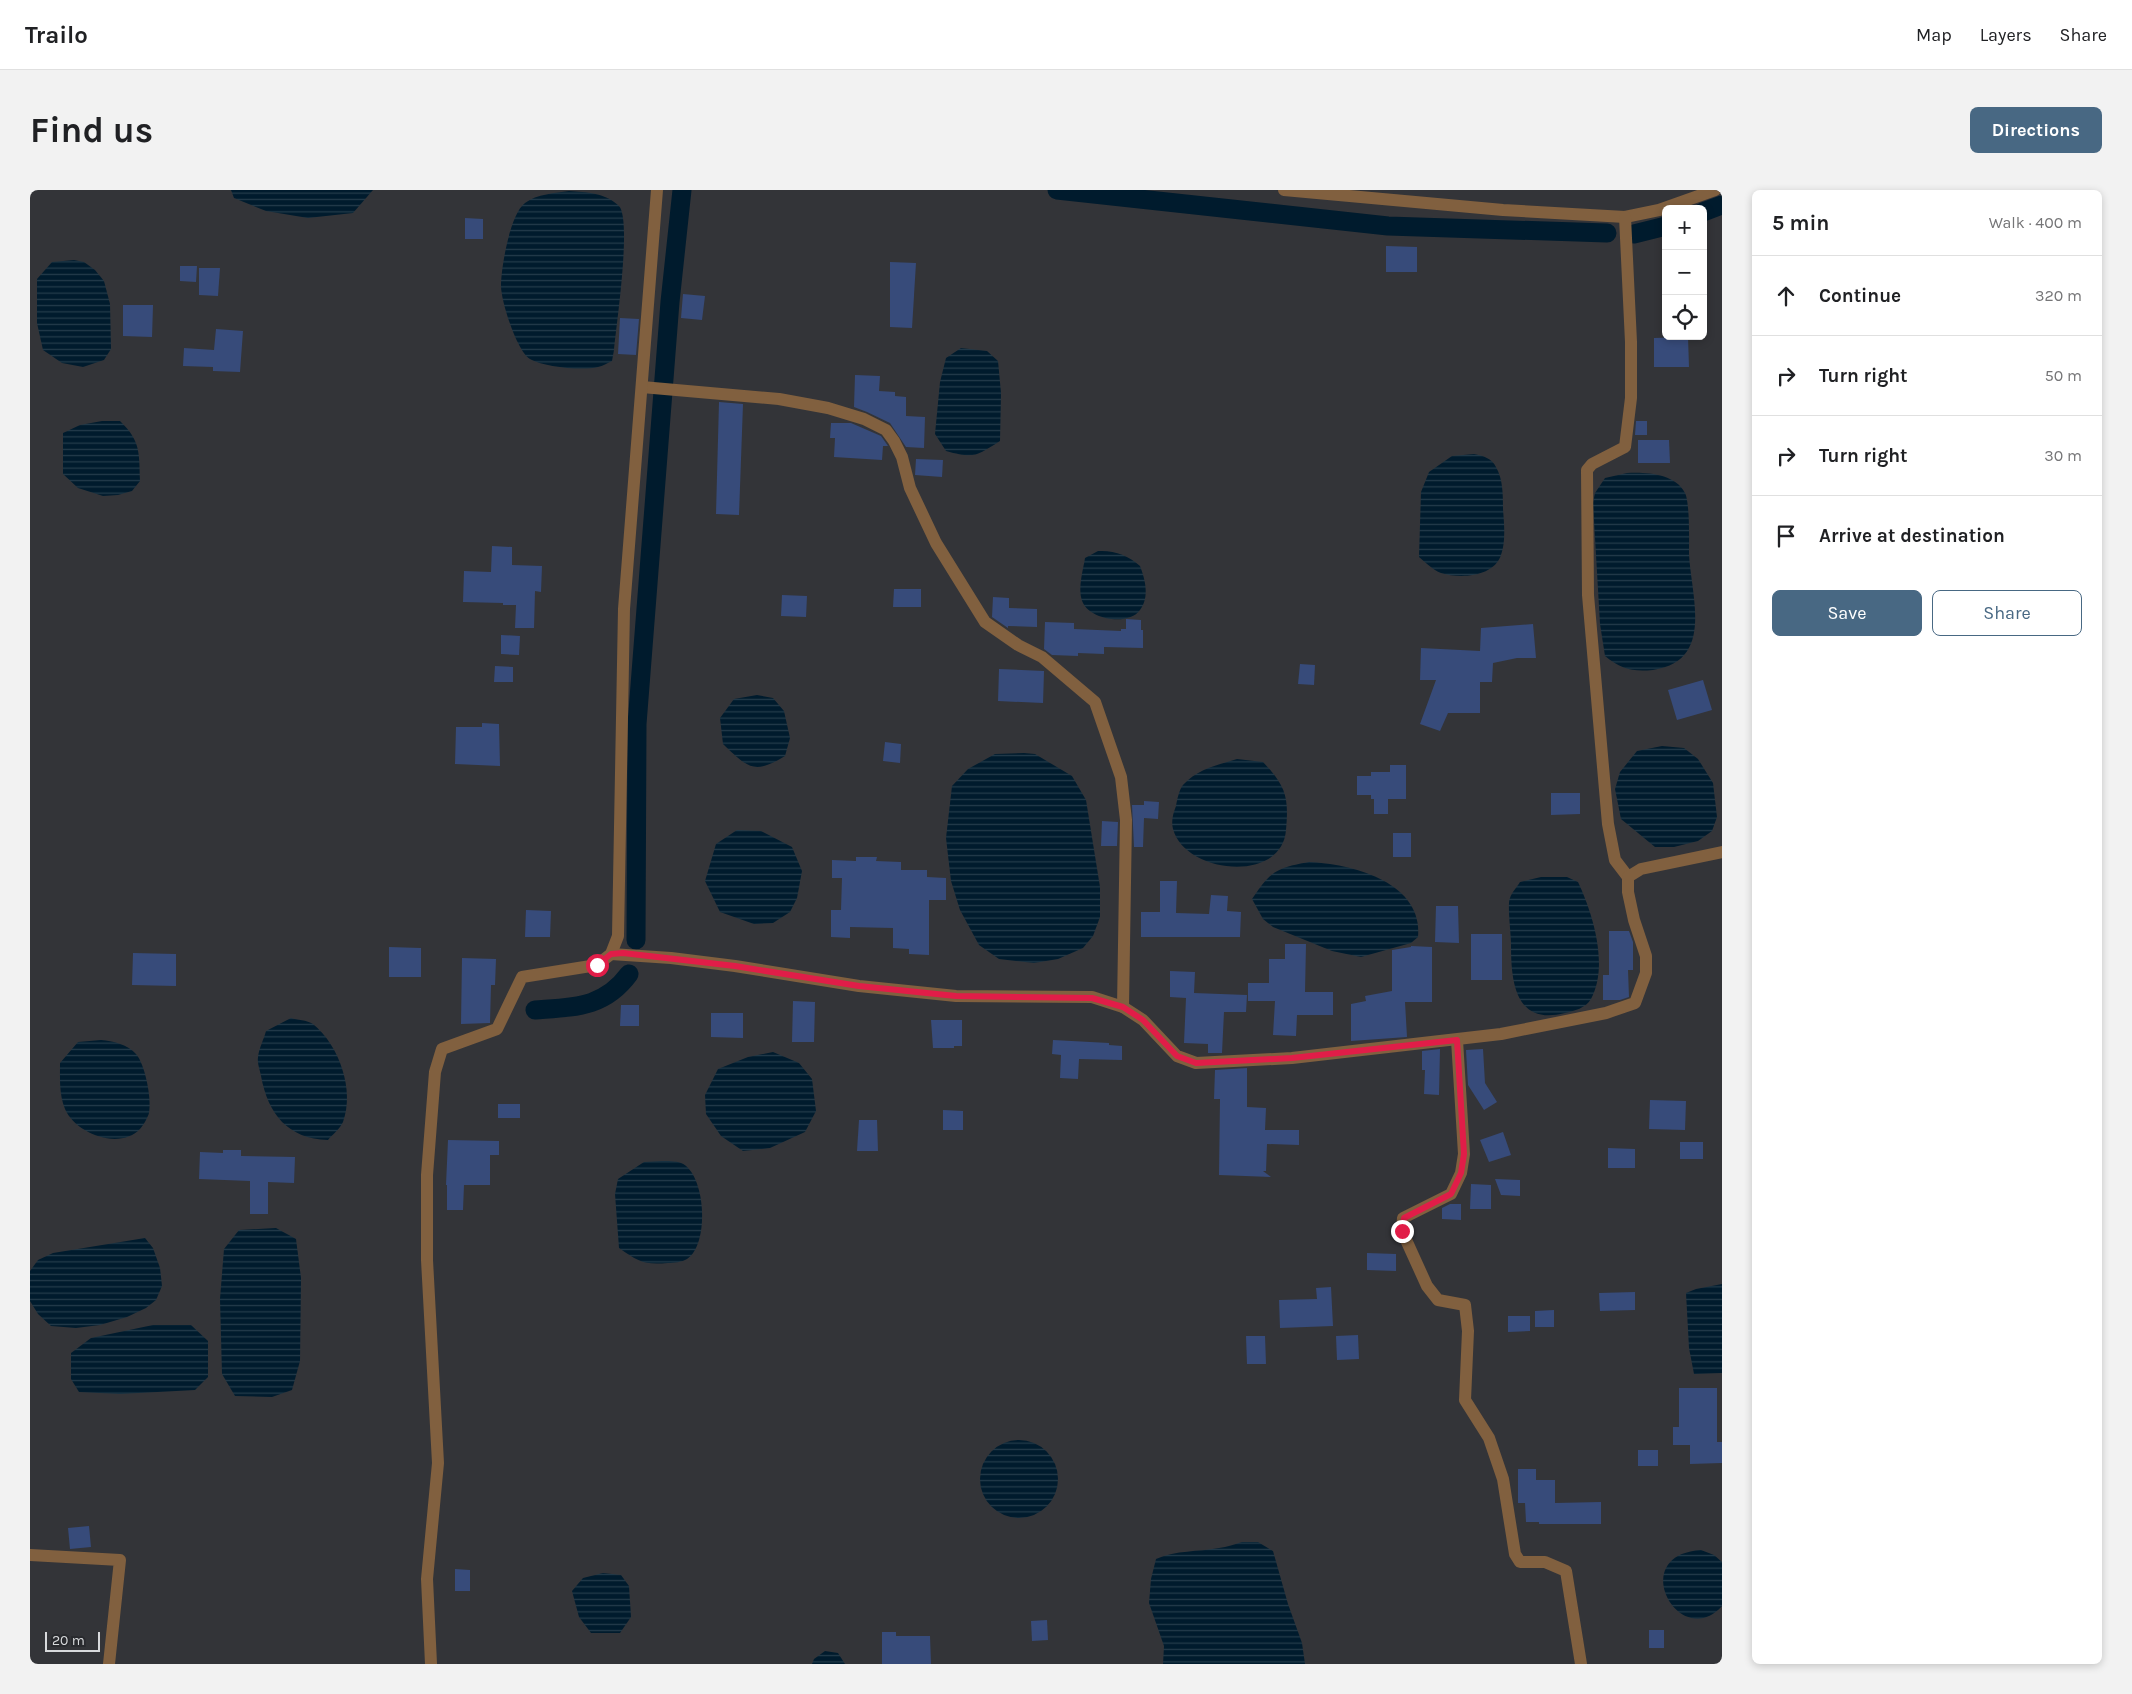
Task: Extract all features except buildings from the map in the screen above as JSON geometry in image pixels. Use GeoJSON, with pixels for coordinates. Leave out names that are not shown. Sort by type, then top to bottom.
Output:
{"type":"FeatureCollection","features":[{"type":"Feature","properties":{"kind":"street"},"geometry":{"type":"LineString","coordinates":[[431,1664],[427,1579],[438,1463],[427,1260],[427,1175],[435,1072],[442,1049],[497,1029],[522,977],[597,965],[611,954],[618,936],[620,912],[624,609],[658,190]]}},
{"type":"Feature","properties":{"kind":"street"},"geometry":{"type":"LineString","coordinates":[[1284,190],[1378,194],[1503,210],[1625,217],[1659,210],[1715,190]]}},
{"type":"Feature","properties":{"kind":"street"},"geometry":{"type":"LineString","coordinates":[[611,954],[735,966],[869,987],[956,996],[1092,998],[1123,1007],[1143,1020],[1177,1056],[1196,1063],[1292,1058],[1457,1040],[1560,1024],[1606,1013],[1635,1003],[1646,973],[1646,956],[1634,920],[1628,892],[1628,877],[1615,860],[1608,824],[1588,595],[1587,470],[1592,464],[1625,447],[1632,398],[1632,342],[1625,217]]}},
{"type":"Feature","properties":{"kind":"street"},"geometry":{"type":"LineString","coordinates":[[642,387],[779,399],[828,408],[864,419],[886,430],[902,457],[910,488],[936,543],[985,622],[1042,657],[1095,702],[1121,777],[1126,820],[1123,1007]]}},
{"type":"Feature","properties":{"kind":"street"},"geometry":{"type":"LineString","coordinates":[[1628,877],[1641,869],[1722,852]]}},
{"type":"Feature","properties":{"kind":"street"},"geometry":{"type":"LineString","coordinates":[[1457,1040],[1464,1154],[1461,1173],[1451,1194],[1404,1218],[1402,1231],[1427,1286],[1438,1300],[1464,1305],[1468,1331],[1464,1400],[1489,1438],[1503,1479],[1515,1554],[1520,1562],[1545,1562],[1566,1571],[1581,1664]]}},
{"type":"Feature","properties":{"kind":"street"},"geometry":{"type":"LineString","coordinates":[[30,1556],[120,1560],[110,1664]]}},
{"type":"Feature","properties":{"kind":"water"},"geometry":{"type":"Polygon","coordinates":[[[231,190],[373,190],[353,213],[308,218],[266,211],[234,198],[231,190]]]}},
{"type":"Feature","properties":{"kind":"water"},"geometry":{"type":"Polygon","coordinates":[[[569,191],[589,193],[608,198],[619,206],[623,215],[624,252],[614,350],[612,361],[600,367],[573,368],[553,366],[530,359],[520,347],[515,337],[502,293],[501,278],[507,242],[520,209],[525,203],[535,198],[546,194],[569,191]]]}},
{"type":"Feature","properties":{"kind":"water"},"geometry":{"type":"Polygon","coordinates":[[[74,260],[84,262],[95,270],[104,281],[110,304],[111,349],[104,360],[83,367],[62,363],[43,350],[37,323],[37,279],[52,262],[74,260]]]}},
{"type":"Feature","properties":{"kind":"water"},"geometry":{"type":"Polygon","coordinates":[[[961,348],[987,351],[998,361],[1001,393],[1000,441],[975,455],[963,455],[946,451],[935,434],[940,382],[946,358],[961,348]]]}},
{"type":"Feature","properties":{"kind":"water"},"geometry":{"type":"Polygon","coordinates":[[[102,421],[120,421],[132,435],[138,448],[140,481],[132,491],[118,495],[103,496],[78,488],[63,474],[63,433],[80,425],[102,421]]]}},
{"type":"Feature","properties":{"kind":"water"},"geometry":{"type":"Polygon","coordinates":[[[1474,454],[1490,459],[1500,477],[1503,493],[1503,550],[1497,562],[1484,572],[1466,576],[1449,575],[1432,568],[1419,557],[1421,492],[1429,472],[1452,456],[1474,454]]]}},
{"type":"Feature","properties":{"kind":"water"},"geometry":{"type":"Polygon","coordinates":[[[1627,473],[1659,475],[1674,481],[1685,493],[1688,505],[1689,554],[1695,607],[1695,624],[1692,640],[1685,654],[1672,664],[1653,670],[1627,669],[1605,656],[1600,624],[1593,503],[1595,493],[1605,478],[1627,473]]]}},
{"type":"Feature","properties":{"kind":"water"},"geometry":{"type":"Polygon","coordinates":[[[1098,551],[1110,551],[1120,554],[1140,566],[1145,582],[1146,594],[1143,605],[1135,615],[1128,618],[1110,619],[1094,614],[1083,603],[1080,586],[1085,558],[1098,551]]]}},
{"type":"Feature","properties":{"kind":"water"},"geometry":{"type":"Polygon","coordinates":[[[757,695],[773,698],[784,711],[790,738],[785,756],[766,766],[758,767],[745,763],[723,744],[720,718],[734,699],[757,695]]]}},
{"type":"Feature","properties":{"kind":"water"},"geometry":{"type":"Polygon","coordinates":[[[1662,746],[1684,748],[1698,759],[1713,783],[1717,817],[1712,831],[1698,841],[1674,847],[1655,847],[1621,819],[1615,789],[1620,772],[1637,751],[1662,746]]]}},
{"type":"Feature","properties":{"kind":"water"},"geometry":{"type":"Polygon","coordinates":[[[995,754],[1035,754],[1072,776],[1086,800],[1100,887],[1100,917],[1093,936],[1083,948],[1058,959],[1034,963],[999,959],[979,945],[960,910],[951,881],[946,838],[952,786],[968,769],[995,754]]]}},
{"type":"Feature","properties":{"kind":"water"},"geometry":{"type":"Polygon","coordinates":[[[1237,759],[1263,762],[1271,770],[1284,793],[1287,819],[1286,830],[1280,847],[1268,859],[1252,865],[1232,867],[1213,863],[1195,856],[1181,844],[1173,829],[1172,820],[1178,795],[1183,785],[1195,775],[1208,768],[1237,759]]]}},
{"type":"Feature","properties":{"kind":"water"},"geometry":{"type":"Polygon","coordinates":[[[737,830],[761,831],[792,847],[802,871],[797,898],[790,912],[773,923],[754,924],[720,912],[705,881],[716,844],[737,830]]]}},
{"type":"Feature","properties":{"kind":"water"},"geometry":{"type":"Polygon","coordinates":[[[1309,862],[1345,867],[1364,872],[1382,880],[1397,890],[1409,902],[1417,918],[1418,937],[1411,943],[1361,957],[1332,951],[1273,927],[1263,919],[1252,899],[1264,882],[1275,872],[1289,866],[1309,862]]]}},
{"type":"Feature","properties":{"kind":"water"},"geometry":{"type":"Polygon","coordinates":[[[1541,877],[1567,877],[1578,882],[1589,909],[1599,956],[1596,986],[1589,1002],[1576,1010],[1548,1015],[1535,1013],[1519,997],[1512,971],[1511,957],[1510,898],[1520,882],[1541,877]]]}},
{"type":"Feature","properties":{"kind":"water"},"geometry":{"type":"Polygon","coordinates":[[[291,1018],[311,1023],[322,1033],[337,1056],[346,1082],[347,1096],[343,1122],[328,1140],[314,1139],[302,1135],[282,1122],[275,1113],[264,1090],[258,1059],[259,1050],[266,1031],[291,1018]]]}},
{"type":"Feature","properties":{"kind":"water"},"geometry":{"type":"Polygon","coordinates":[[[101,1040],[120,1044],[136,1054],[142,1065],[147,1082],[150,1099],[148,1117],[140,1129],[121,1139],[110,1139],[88,1132],[70,1118],[62,1098],[60,1063],[78,1042],[101,1040]]]}},
{"type":"Feature","properties":{"kind":"water"},"geometry":{"type":"Polygon","coordinates":[[[773,1052],[799,1063],[812,1079],[816,1111],[805,1132],[770,1148],[743,1151],[721,1136],[706,1114],[705,1095],[718,1069],[748,1057],[773,1052]]]}},
{"type":"Feature","properties":{"kind":"water"},"geometry":{"type":"Polygon","coordinates":[[[644,1162],[681,1163],[689,1169],[696,1180],[700,1194],[702,1225],[699,1240],[694,1251],[687,1259],[673,1263],[647,1263],[619,1248],[615,1194],[618,1179],[644,1162]]]}},
{"type":"Feature","properties":{"kind":"water"},"geometry":{"type":"Polygon","coordinates":[[[276,1228],[296,1239],[301,1278],[300,1361],[292,1390],[272,1397],[235,1396],[222,1374],[220,1299],[224,1249],[239,1230],[276,1228]]]}},
{"type":"Feature","properties":{"kind":"water"},"geometry":{"type":"Polygon","coordinates":[[[145,1238],[153,1248],[160,1268],[162,1286],[156,1300],[146,1308],[127,1317],[100,1325],[76,1328],[51,1326],[38,1314],[30,1301],[30,1271],[38,1260],[53,1253],[145,1238]]]}},
{"type":"Feature","properties":{"kind":"water"},"geometry":{"type":"Polygon","coordinates":[[[1722,1284],[1722,1373],[1694,1374],[1689,1348],[1686,1293],[1722,1284]]]}},
{"type":"Feature","properties":{"kind":"water"},"geometry":{"type":"Polygon","coordinates":[[[153,1325],[191,1325],[208,1341],[208,1377],[195,1390],[120,1394],[79,1392],[71,1379],[71,1353],[91,1338],[153,1325]]]}},
{"type":"Feature","properties":{"kind":"water"},"geometry":{"type":"Polygon","coordinates":[[[1019,1440],[1034,1443],[1046,1452],[1055,1464],[1058,1479],[1055,1494],[1046,1506],[1034,1515],[1019,1518],[1004,1515],[992,1506],[983,1494],[980,1479],[983,1464],[992,1452],[1004,1443],[1019,1440]]]}},
{"type":"Feature","properties":{"kind":"water"},"geometry":{"type":"Polygon","coordinates":[[[1242,1542],[1258,1542],[1273,1551],[1288,1604],[1302,1643],[1305,1664],[1163,1664],[1164,1646],[1149,1603],[1151,1579],[1156,1559],[1172,1554],[1222,1548],[1242,1542]]]}},
{"type":"Feature","properties":{"kind":"water"},"geometry":{"type":"Polygon","coordinates":[[[1701,1550],[1714,1555],[1722,1562],[1722,1606],[1706,1617],[1690,1618],[1677,1610],[1667,1598],[1663,1582],[1666,1567],[1678,1556],[1701,1550]]]}},
{"type":"Feature","properties":{"kind":"water"},"geometry":{"type":"Polygon","coordinates":[[[603,1573],[621,1575],[629,1586],[631,1617],[620,1633],[591,1633],[579,1617],[572,1591],[583,1578],[603,1573]]]}},
{"type":"Feature","properties":{"kind":"water"},"geometry":{"type":"Polygon","coordinates":[[[825,1651],[838,1653],[845,1664],[812,1664],[814,1659],[825,1651]]]}},
{"type":"Feature","properties":{"kind":"waterway"},"geometry":{"type":"LineString","coordinates":[[636,940],[637,724],[670,302],[682,190]]}},
{"type":"Feature","properties":{"kind":"waterway"},"geometry":{"type":"LineString","coordinates":[[1057,190],[1388,226],[1607,233]]}},
{"type":"Feature","properties":{"kind":"waterway"},"geometry":{"type":"LineString","coordinates":[[1707,211],[1722,205]]}},
{"type":"Feature","properties":{"kind":"waterway"},"geometry":{"type":"LineString","coordinates":[[1634,234],[1662,227]]}},
{"type":"Feature","properties":{"kind":"waterway"},"geometry":{"type":"LineString","coordinates":[[535,1010],[563,1008],[599,1000],[609,994],[629,974]]}},
{"type":"Feature","properties":{"kind":"route"},"geometry":{"type":"LineString","coordinates":[[597,965],[611,954],[623,953],[735,966],[859,986],[956,996],[1092,998],[1123,1007],[1143,1020],[1177,1056],[1196,1063],[1292,1058],[1457,1040],[1464,1154],[1461,1173],[1451,1194],[1404,1218],[1402,1231]]}}]}
